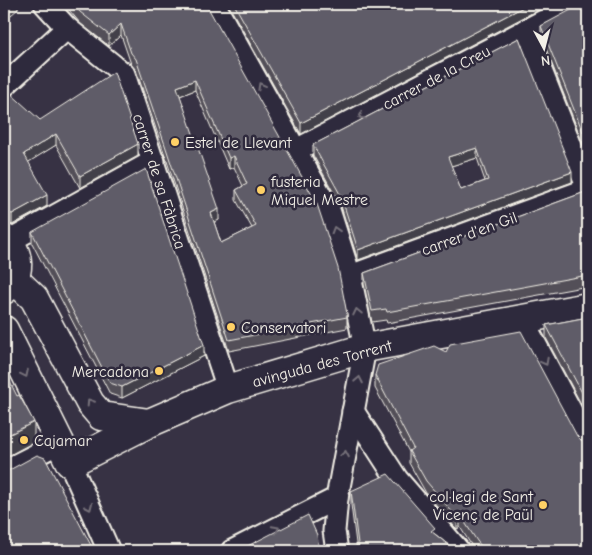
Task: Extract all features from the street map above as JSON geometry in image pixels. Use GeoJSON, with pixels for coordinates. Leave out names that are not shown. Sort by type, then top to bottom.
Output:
{"type":"FeatureCollection","features":[{"type":"Feature","properties":{"kind":"main road"},"geometry":{"type":"LineString","coordinates":[[6,240],[18,259],[9,284],[34,298],[90,402],[101,416],[148,422]]}},
{"type":"Feature","properties":{"kind":"main road","name":"avinguda des Torrent"},"geometry":{"type":"LineString","coordinates":[[64,453],[148,422],[228,389],[365,348],[588,307]]}},
{"type":"Feature","properties":{"kind":"main road"},"geometry":{"type":"LineString","coordinates":[[4,330],[64,453]]}},
{"type":"Feature","properties":{"kind":"street","name":"carrer de sa Fàbrica"},"geometry":{"type":"LineString","coordinates":[[45,4],[67,28],[124,74],[228,389]]}},
{"type":"Feature","properties":{"kind":"street"},"geometry":{"type":"LineString","coordinates":[[214,4],[329,210],[350,276],[365,348],[337,498],[334,531],[337,551]]}},
{"type":"Feature","properties":{"kind":"street","name":"carrer de la Creu"},"geometry":{"type":"LineString","coordinates":[[296,150],[576,4]]}},
{"type":"Feature","properties":{"kind":"street"},"geometry":{"type":"LineString","coordinates":[[4,86],[67,28]]}},
{"type":"Feature","properties":{"kind":"street"},"geometry":{"type":"LineString","coordinates":[[526,30],[588,189]]}},
{"type":"Feature","properties":{"kind":"street"},"geometry":{"type":"LineString","coordinates":[[6,240],[154,161]]}},
{"type":"Feature","properties":{"kind":"street","name":"carrer d'en Gil"},"geometry":{"type":"LineString","coordinates":[[350,276],[588,189]]}},
{"type":"Feature","properties":{"kind":"street"},"geometry":{"type":"LineString","coordinates":[[522,319],[588,443]]}},
{"type":"Feature","properties":{"kind":"street"},"geometry":{"type":"LineString","coordinates":[[353,411],[397,479],[459,551]]}},
{"type":"Feature","properties":{"kind":"street"},"geometry":{"type":"LineString","coordinates":[[4,471],[64,453],[109,551]]}},
{"type":"Feature","properties":{"kind":"street"},"geometry":{"type":"LineString","coordinates":[[232,551],[337,498]]}},
{"type":"Feature","properties":{"kind":"building"},"geometry":{"type":"Polygon","coordinates":[[[4,4],[14,4],[4,12],[4,4]]]}},
{"type":"Feature","properties":{"kind":"building"},"geometry":{"type":"Polygon","coordinates":[[[73,4],[206,4],[317,204],[338,268],[347,317],[229,340],[136,59],[131,53],[121,24],[109,35],[73,4]],[[195,80],[177,87],[219,209],[211,213],[221,243],[256,226],[236,190],[247,184],[234,156],[229,158],[195,80]]]}},
{"type":"Feature","properties":{"kind":"building"},"geometry":{"type":"Polygon","coordinates":[[[234,4],[529,4],[301,123],[234,4]]]}},
{"type":"Feature","properties":{"kind":"building"},"geometry":{"type":"Polygon","coordinates":[[[582,4],[588,4],[588,145],[541,26],[582,4]]]}},
{"type":"Feature","properties":{"kind":"building"},"geometry":{"type":"Polygon","coordinates":[[[519,38],[572,172],[358,250],[341,196],[313,145],[519,38]],[[477,148],[448,157],[461,190],[488,180],[477,148]]]}},
{"type":"Feature","properties":{"kind":"building"},"geometry":{"type":"Polygon","coordinates":[[[114,72],[138,144],[80,176],[56,134],[24,154],[47,195],[12,214],[7,212],[4,207],[4,97],[9,92],[40,120],[114,72]]]}},
{"type":"Feature","properties":{"kind":"building"},"geometry":{"type":"Polygon","coordinates":[[[146,169],[204,345],[122,387],[110,383],[32,232],[146,169]]]}},
{"type":"Feature","properties":{"kind":"building"},"geometry":{"type":"Polygon","coordinates":[[[588,191],[588,275],[387,312],[386,309],[372,311],[364,273],[588,191]]]}},
{"type":"Feature","properties":{"kind":"building"},"geometry":{"type":"Polygon","coordinates":[[[588,317],[588,404],[546,325],[588,317]]]}},
{"type":"Feature","properties":{"kind":"building"},"geometry":{"type":"Polygon","coordinates":[[[521,331],[577,436],[582,441],[588,441],[588,551],[485,551],[460,515],[454,514],[426,481],[409,451],[413,448],[375,375],[378,365],[434,346],[446,352],[450,344],[521,331]]]}},
{"type":"Feature","properties":{"kind":"building"},"geometry":{"type":"Polygon","coordinates":[[[4,370],[17,396],[19,395],[34,422],[4,437],[4,370]]]}},
{"type":"Feature","properties":{"kind":"building"},"geometry":{"type":"Polygon","coordinates":[[[37,455],[45,458],[94,551],[7,551],[4,544],[4,473],[37,455]]]}},
{"type":"Feature","properties":{"kind":"building"},"geometry":{"type":"Polygon","coordinates":[[[388,474],[435,528],[431,531],[456,551],[359,551],[351,491],[388,474]]]}},
{"type":"Feature","properties":{"kind":"building"},"geometry":{"type":"Polygon","coordinates":[[[308,515],[317,535],[319,551],[238,551],[308,515]]]}},
{"type":"Feature","properties":{"kind":"place","name":"Estel de Llevant"},"geometry":{"type":"Point","coordinates":[175,142]}},
{"type":"Feature","properties":{"kind":"place","name":"fusteria Miquel Mestre"},"geometry":{"type":"Point","coordinates":[261,190]}},
{"type":"Feature","properties":{"kind":"place","name":"Conservatori"},"geometry":{"type":"Point","coordinates":[231,327]}},
{"type":"Feature","properties":{"kind":"place","name":"Mercadona"},"geometry":{"type":"Point","coordinates":[159,371]}},
{"type":"Feature","properties":{"kind":"place","name":"Cajamar"},"geometry":{"type":"Point","coordinates":[24,440]}},
{"type":"Feature","properties":{"kind":"place","name":"col·legi de Sant Vicenç de Paül"},"geometry":{"type":"Point","coordinates":[543,505]}}]}
